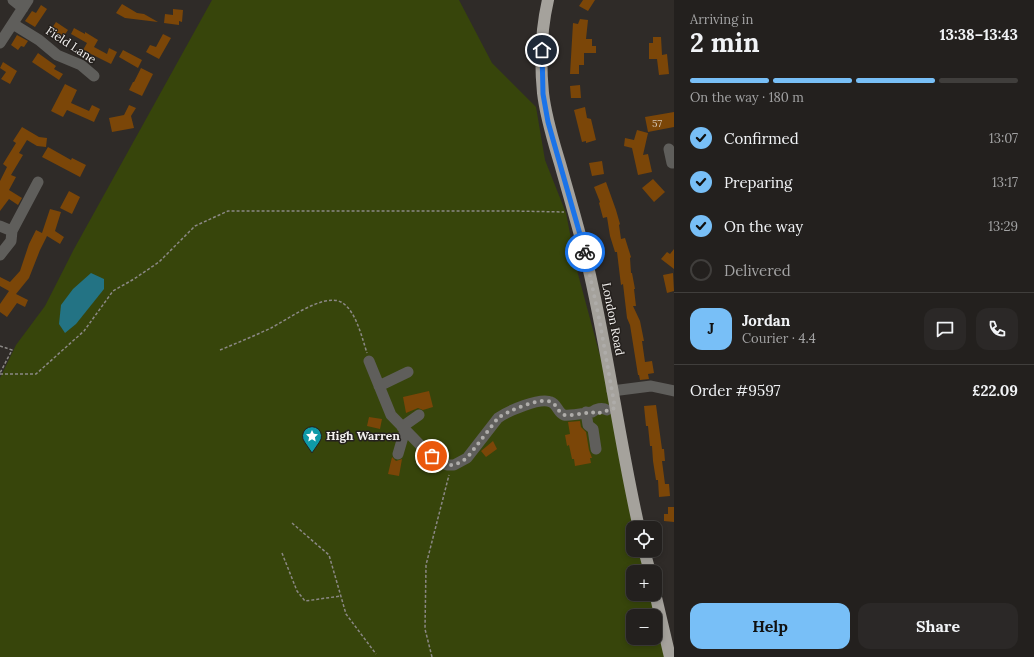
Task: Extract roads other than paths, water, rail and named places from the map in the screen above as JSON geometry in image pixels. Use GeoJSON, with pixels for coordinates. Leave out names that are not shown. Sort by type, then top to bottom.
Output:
{"type":"FeatureCollection","features":[{"type":"Feature","properties":{"kind":"highway","name":"London Road"},"geometry":{"type":"LineString","coordinates":[[548,0],[543,29],[542,50],[542,80],[545,108],[582,240],[590,275],[612,391],[611,409],[624,457],[638,521]]}},
{"type":"Feature","properties":{"kind":"highway"},"geometry":{"type":"LineString","coordinates":[[657,601],[670,657]]}},
{"type":"Feature","properties":{"kind":"street"},"geometry":{"type":"LineString","coordinates":[[0,43],[26,4],[13,0]]}},
{"type":"Feature","properties":{"kind":"street","name":"Field Lane"},"geometry":{"type":"LineString","coordinates":[[13,24],[39,40],[57,55],[81,65],[94,76]]}},
{"type":"Feature","properties":{"kind":"street"},"geometry":{"type":"LineString","coordinates":[[0,255],[10,242],[12,231],[39,182]]}},
{"type":"Feature","properties":{"kind":"street"},"geometry":{"type":"LineString","coordinates":[[0,226],[12,231]]}},
{"type":"Feature","properties":{"kind":"street"},"geometry":{"type":"LineString","coordinates":[[369,361],[391,415],[440,462],[450,465],[454,465],[467,458],[498,418],[505,413],[522,406],[546,400],[554,403],[561,413],[565,415],[589,412],[596,409],[611,409]]}},
{"type":"Feature","properties":{"kind":"street"},"geometry":{"type":"LineString","coordinates":[[380,386],[408,372]]}},
{"type":"Feature","properties":{"kind":"street"},"geometry":{"type":"LineString","coordinates":[[612,391],[651,386],[674,391]]}},
{"type":"Feature","properties":{"kind":"street"},"geometry":{"type":"LineString","coordinates":[[589,412],[588,424],[594,429],[596,449]]}},
{"type":"Feature","properties":{"kind":"street"},"geometry":{"type":"LineString","coordinates":[[398,454],[404,429],[419,415]]}},
{"type":"Feature","properties":{"kind":"water"},"geometry":{"type":"Polygon","coordinates":[[[91,273],[104,279],[104,289],[76,324],[65,333],[59,324],[61,305],[73,289],[91,273]]]}},
{"type":"Feature","properties":{"kind":"place","name":"High Warren"},"geometry":{"type":"Point","coordinates":[312,453]}}]}
